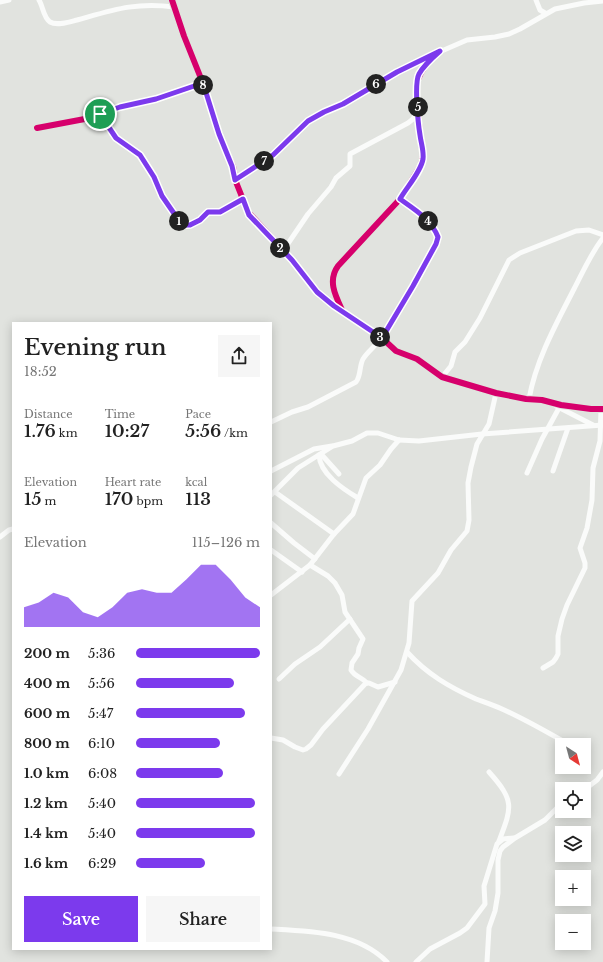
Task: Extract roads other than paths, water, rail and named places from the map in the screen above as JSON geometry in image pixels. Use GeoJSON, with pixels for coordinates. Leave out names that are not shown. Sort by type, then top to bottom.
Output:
{"type":"FeatureCollection","features":[{"type":"Feature","properties":{"kind":"street"},"geometry":{"type":"LineString","coordinates":[[0,2],[9,0]]}},
{"type":"Feature","properties":{"kind":"street"},"geometry":{"type":"LineString","coordinates":[[39,0],[46,18],[55,23],[67,22],[130,6],[143,5],[174,7]]}},
{"type":"Feature","properties":{"kind":"street"},"geometry":{"type":"LineString","coordinates":[[172,0],[203,83],[219,134],[232,166],[235,180],[248,214],[298,267],[317,292],[344,313],[382,338],[396,351],[417,359],[442,377],[496,393],[561,405],[602,409],[599,447],[593,468],[592,500],[587,528],[580,548],[585,563],[585,568],[562,619],[558,636],[558,654],[553,662],[543,668]]}},
{"type":"Feature","properties":{"kind":"street"},"geometry":{"type":"LineString","coordinates":[[536,0],[540,10],[545,13]]}},
{"type":"Feature","properties":{"kind":"street"},"geometry":{"type":"LineString","coordinates":[[235,180],[273,155],[308,121],[343,104],[397,72],[440,51],[467,40],[509,34],[529,24],[545,13],[562,7],[603,1]]}},
{"type":"Feature","properties":{"kind":"street"},"geometry":{"type":"LineString","coordinates":[[344,313],[334,292],[332,279],[335,270],[400,199],[419,170],[423,161],[416,88],[419,74],[440,51]]}},
{"type":"Feature","properties":{"kind":"street"},"geometry":{"type":"LineString","coordinates":[[37,128],[73,122],[120,107],[156,99],[203,83]]}},
{"type":"Feature","properties":{"kind":"street"},"geometry":{"type":"LineString","coordinates":[[283,251],[308,214],[331,187],[336,178],[350,166],[350,154],[411,121],[418,108]]}},
{"type":"Feature","properties":{"kind":"street"},"geometry":{"type":"LineString","coordinates":[[100,114],[116,138],[140,155],[154,177],[162,196],[182,225],[190,225],[200,220],[208,212],[220,212],[243,199]]}},
{"type":"Feature","properties":{"kind":"street"},"geometry":{"type":"LineString","coordinates":[[272,422],[292,412],[308,407],[331,394],[352,385],[358,378],[359,368],[364,358],[382,338],[417,280],[436,244],[438,237],[430,224],[420,213],[400,199]]}},
{"type":"Feature","properties":{"kind":"street"},"geometry":{"type":"LineString","coordinates":[[442,377],[451,366],[455,352],[465,342],[480,318],[509,260],[520,253],[576,231],[589,230],[603,237],[585,268],[558,321],[537,369],[532,383],[529,399]]}},
{"type":"Feature","properties":{"kind":"street"},"geometry":{"type":"LineString","coordinates":[[339,774],[368,729],[401,670],[407,652],[412,601],[438,573],[451,550],[467,531],[469,520],[468,483],[477,444],[488,424],[496,393]]}},
{"type":"Feature","properties":{"kind":"street"},"geometry":{"type":"LineString","coordinates":[[548,402],[600,425]]}},
{"type":"Feature","properties":{"kind":"street"},"geometry":{"type":"LineString","coordinates":[[527,473],[546,430],[559,408]]}},
{"type":"Feature","properties":{"kind":"street"},"geometry":{"type":"LineString","coordinates":[[272,470],[314,449],[333,446],[370,433],[378,433],[399,440],[419,441],[482,434],[600,425]]}},
{"type":"Feature","properties":{"kind":"street"},"geometry":{"type":"LineString","coordinates":[[552,471],[568,428]]}},
{"type":"Feature","properties":{"kind":"street"},"geometry":{"type":"LineString","coordinates":[[272,594],[302,572],[316,559],[334,534],[353,514],[366,478],[380,465],[399,440]]}},
{"type":"Feature","properties":{"kind":"street"},"geometry":{"type":"LineString","coordinates":[[333,446],[298,468],[273,493],[334,534]]}},
{"type":"Feature","properties":{"kind":"street"},"geometry":{"type":"LineString","coordinates":[[320,455],[320,463],[332,479],[343,490],[358,498]]}},
{"type":"Feature","properties":{"kind":"street"},"geometry":{"type":"LineString","coordinates":[[320,455],[339,474]]}},
{"type":"Feature","properties":{"kind":"street"},"geometry":{"type":"LineString","coordinates":[[272,524],[294,543],[316,559]]}},
{"type":"Feature","properties":{"kind":"street"},"geometry":{"type":"LineString","coordinates":[[0,536],[12,529]]}},
{"type":"Feature","properties":{"kind":"street"},"geometry":{"type":"LineString","coordinates":[[272,551],[302,572]]}},
{"type":"Feature","properties":{"kind":"street"},"geometry":{"type":"LineString","coordinates":[[310,565],[328,576],[335,583],[342,595],[345,612],[363,639],[358,654],[352,663],[351,668],[353,673],[367,683],[378,687],[395,682]]}},
{"type":"Feature","properties":{"kind":"street"},"geometry":{"type":"LineString","coordinates":[[279,679],[295,664],[320,647],[350,619]]}},
{"type":"Feature","properties":{"kind":"street"},"geometry":{"type":"LineString","coordinates":[[407,652],[422,668],[435,678],[476,699],[496,706],[532,723],[558,738]]}},
{"type":"Feature","properties":{"kind":"street"},"geometry":{"type":"LineString","coordinates":[[272,738],[283,740],[303,750],[306,749],[351,698],[367,683]]}},
{"type":"Feature","properties":{"kind":"street"},"geometry":{"type":"LineString","coordinates":[[416,962],[430,949],[460,933],[466,928],[486,901],[484,892],[486,879],[495,848],[509,815],[510,807],[508,800],[500,786],[489,772]]}},
{"type":"Feature","properties":{"kind":"street"},"geometry":{"type":"LineString","coordinates":[[591,785],[603,772]]}},
{"type":"Feature","properties":{"kind":"street"},"geometry":{"type":"LineString","coordinates":[[487,962],[489,928],[495,911],[498,893],[499,856],[503,847],[545,820],[555,810]]}},
{"type":"Feature","properties":{"kind":"street"},"geometry":{"type":"LineString","coordinates":[[499,841],[503,839],[515,838]]}},
{"type":"Feature","properties":{"kind":"street"},"geometry":{"type":"LineString","coordinates":[[272,929],[306,931],[347,939],[364,946],[388,962]]}}]}
